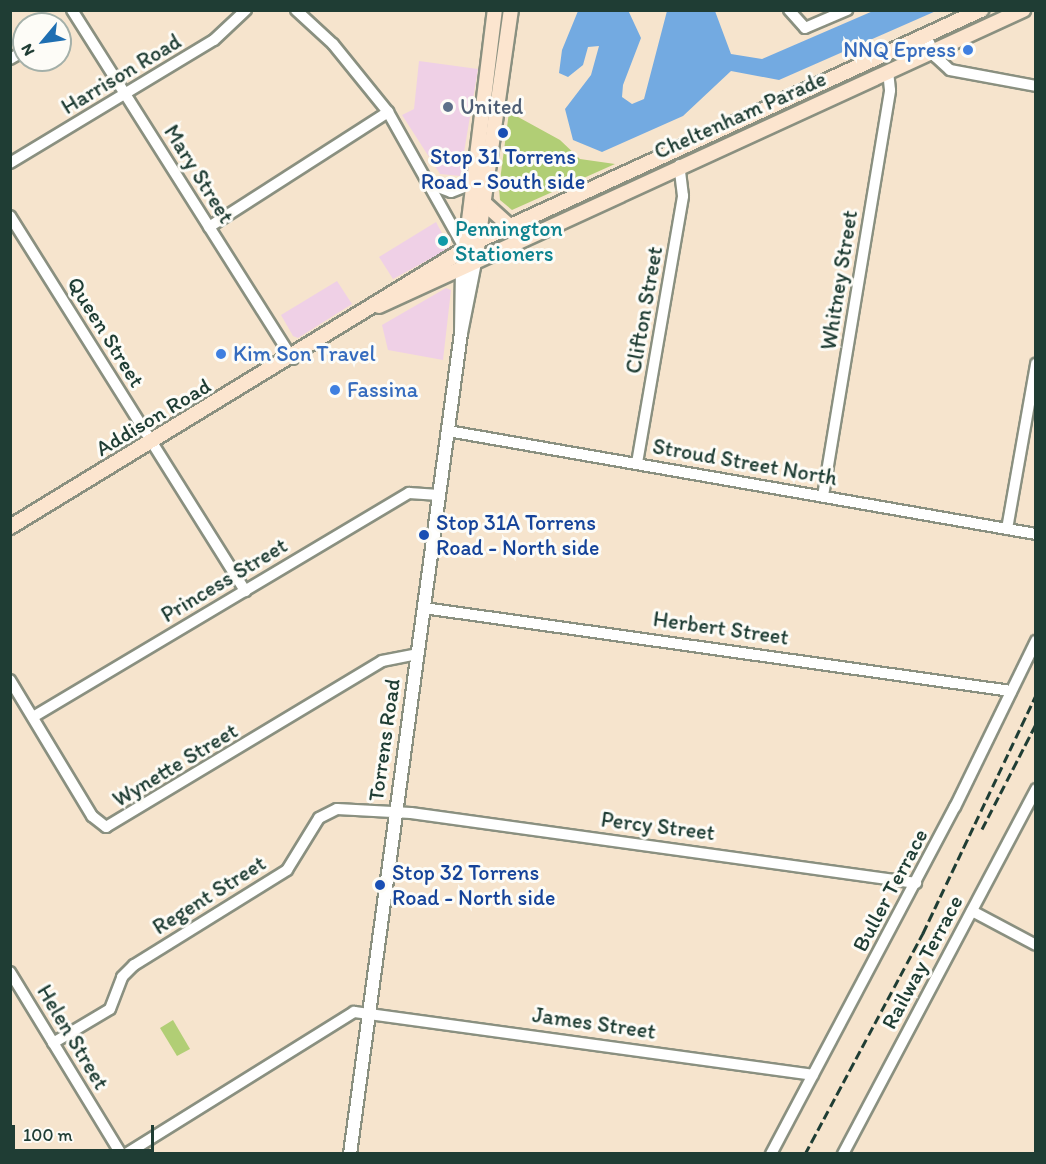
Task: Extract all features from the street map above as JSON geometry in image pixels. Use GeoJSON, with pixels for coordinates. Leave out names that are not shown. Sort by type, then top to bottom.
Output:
{"type":"FeatureCollection","features":[{"type":"Feature","properties":{"kind":"main road","name":"Torrens Road"},"geometry":{"type":"LineString","coordinates":[[469,264],[465,249],[495,10]]}},
{"type":"Feature","properties":{"kind":"main road","name":"Torrens Road"},"geometry":{"type":"LineString","coordinates":[[469,264],[478,242],[512,10]]}},
{"type":"Feature","properties":{"kind":"main road","name":"Cheltenham Parade"},"geometry":{"type":"LineString","coordinates":[[465,249],[981,10]]}},
{"type":"Feature","properties":{"kind":"main road","name":"Cheltenham Parade"},"geometry":{"type":"LineString","coordinates":[[469,264],[679,165],[1023,10]]}},
{"type":"Feature","properties":{"kind":"main road"},"geometry":{"type":"LineString","coordinates":[[484,203],[511,227]]}},
{"type":"Feature","properties":{"kind":"main road","name":"Addison Road"},"geometry":{"type":"LineString","coordinates":[[11,524],[293,359],[465,249]]}},
{"type":"Feature","properties":{"kind":"main road","name":"Addison Road"},"geometry":{"type":"LineString","coordinates":[[379,306],[469,264]]}},
{"type":"Feature","properties":{"kind":"street","name":"Mary Street"},"geometry":{"type":"LineString","coordinates":[[72,10],[293,359]]}},
{"type":"Feature","properties":{"kind":"street","name":"Harrison Road"},"geometry":{"type":"LineString","coordinates":[[10,163],[214,40],[246,10]]}},
{"type":"Feature","properties":{"kind":"street"},"geometry":{"type":"LineString","coordinates":[[296,10],[333,44],[388,112],[433,185],[465,249]]}},
{"type":"Feature","properties":{"kind":"street"},"geometry":{"type":"LineString","coordinates":[[789,10],[805,28],[847,10]]}},
{"type":"Feature","properties":{"kind":"street"},"geometry":{"type":"LineString","coordinates":[[926,36],[933,51],[950,70],[1035,86]]}},
{"type":"Feature","properties":{"kind":"street","name":"Whitney Street"},"geometry":{"type":"LineString","coordinates":[[823,496],[890,90],[888,71]]}},
{"type":"Feature","properties":{"kind":"street"},"geometry":{"type":"LineString","coordinates":[[209,227],[388,112]]}},
{"type":"Feature","properties":{"kind":"street","name":"Clifton Street"},"geometry":{"type":"LineString","coordinates":[[637,463],[683,196],[679,165]]}},
{"type":"Feature","properties":{"kind":"street"},"geometry":{"type":"LineString","coordinates":[[433,185],[451,192],[475,183]]}},
{"type":"Feature","properties":{"kind":"street","name":"Queen Street"},"geometry":{"type":"LineString","coordinates":[[10,216],[245,591]]}},
{"type":"Feature","properties":{"kind":"street","name":"Torrens Road"},"geometry":{"type":"LineString","coordinates":[[350,1154],[469,264]]}},
{"type":"Feature","properties":{"kind":"street"},"geometry":{"type":"LineString","coordinates":[[1007,529],[1035,364]]}},
{"type":"Feature","properties":{"kind":"street","name":"Stroud Street North"},"geometry":{"type":"LineString","coordinates":[[448,431],[1035,534]]}},
{"type":"Feature","properties":{"kind":"street","name":"Princess Street"},"geometry":{"type":"LineString","coordinates":[[33,717],[409,493],[439,495]]}},
{"type":"Feature","properties":{"kind":"street","name":"Herbert Street"},"geometry":{"type":"LineString","coordinates":[[424,608],[1011,691]]}},
{"type":"Feature","properties":{"kind":"street","name":"Buller Terrace"},"geometry":{"type":"LineString","coordinates":[[771,1154],[916,883],[1035,640]]}},
{"type":"Feature","properties":{"kind":"street","name":"Wynette Street"},"geometry":{"type":"LineString","coordinates":[[10,680],[92,816],[106,827],[382,661],[418,654]]}},
{"type":"Feature","properties":{"kind":"street","name":"Railway Terrace"},"geometry":{"type":"LineString","coordinates":[[843,1154],[1035,789]]}},
{"type":"Feature","properties":{"kind":"street","name":"Regent Street"},"geometry":{"type":"LineString","coordinates":[[53,1043],[117,1003],[122,977],[134,965],[292,866],[327,811],[394,815]]}},
{"type":"Feature","properties":{"kind":"street","name":"Percy Street"},"geometry":{"type":"LineString","coordinates":[[394,815],[916,883]]}},
{"type":"Feature","properties":{"kind":"street"},"geometry":{"type":"LineString","coordinates":[[972,910],[1035,945]]}},
{"type":"Feature","properties":{"kind":"street","name":"Helen Street"},"geometry":{"type":"LineString","coordinates":[[10,972],[121,1154]]}},
{"type":"Feature","properties":{"kind":"street"},"geometry":{"type":"LineString","coordinates":[[126,1154],[345,1015],[369,1012]]}},
{"type":"Feature","properties":{"kind":"street","name":"James Street"},"geometry":{"type":"LineString","coordinates":[[369,1012],[813,1075]]}},
{"type":"Feature","properties":{"kind":"shaded area"},"geometry":{"type":"Polygon","coordinates":[[[419,61],[478,69],[460,176],[440,174],[402,115],[414,109],[419,61]]]}},
{"type":"Feature","properties":{"kind":"shaded area"},"geometry":{"type":"Polygon","coordinates":[[[436,222],[450,248],[393,279],[379,257],[436,222]]]}},
{"type":"Feature","properties":{"kind":"shaded area"},"geometry":{"type":"Polygon","coordinates":[[[337,281],[352,304],[298,338],[293,336],[281,315],[337,281]]]}},
{"type":"Feature","properties":{"kind":"shaded area"},"geometry":{"type":"Polygon","coordinates":[[[446,288],[451,290],[443,360],[388,350],[382,325],[446,288]]]}},
{"type":"Feature","properties":{"kind":"green space"},"geometry":{"type":"Polygon","coordinates":[[[509,112],[560,140],[580,159],[615,164],[512,210],[500,200],[499,188],[509,112]]]}},
{"type":"Feature","properties":{"kind":"green space"},"geometry":{"type":"Polygon","coordinates":[[[173,1020],[190,1049],[177,1056],[160,1028],[173,1020]]]}},
{"type":"Feature","properties":{"kind":"water"},"geometry":{"type":"Polygon","coordinates":[[[628,10],[641,38],[623,85],[622,97],[632,104],[644,99],[667,11],[715,11],[731,54],[762,59],[873,11],[936,11],[779,80],[731,71],[683,116],[602,152],[573,140],[565,109],[591,75],[599,46],[588,47],[583,65],[568,77],[559,73],[562,50],[578,11],[628,10]]]}},
{"type":"Feature","properties":{"kind":"railway"},"geometry":{"type":"LineString","coordinates":[[805,1154],[923,933],[1036,695]]}},
{"type":"Feature","properties":{"kind":"railway"},"geometry":{"type":"LineString","coordinates":[[982,829],[1036,724]]}},
{"type":"Feature","properties":{"kind":"place","name":"NNQ Epress"},"geometry":{"type":"Point","coordinates":[968,50]}},
{"type":"Feature","properties":{"kind":"place","name":"United"},"geometry":{"type":"Point","coordinates":[448,107]}},
{"type":"Feature","properties":{"kind":"place","name":"Stop 31 Torrens Road - South side"},"geometry":{"type":"Point","coordinates":[503,133]}},
{"type":"Feature","properties":{"kind":"place","name":"Pennington Stationers"},"geometry":{"type":"Point","coordinates":[443,241]}},
{"type":"Feature","properties":{"kind":"place","name":"Kim Son Travel"},"geometry":{"type":"Point","coordinates":[221,354]}},
{"type":"Feature","properties":{"kind":"place","name":"Fassina"},"geometry":{"type":"Point","coordinates":[335,390]}},
{"type":"Feature","properties":{"kind":"place","name":"Stop 31A Torrens Road - North side"},"geometry":{"type":"Point","coordinates":[424,535]}},
{"type":"Feature","properties":{"kind":"place","name":"Stop 32 Torrens Road - North side"},"geometry":{"type":"Point","coordinates":[380,885]}}]}
